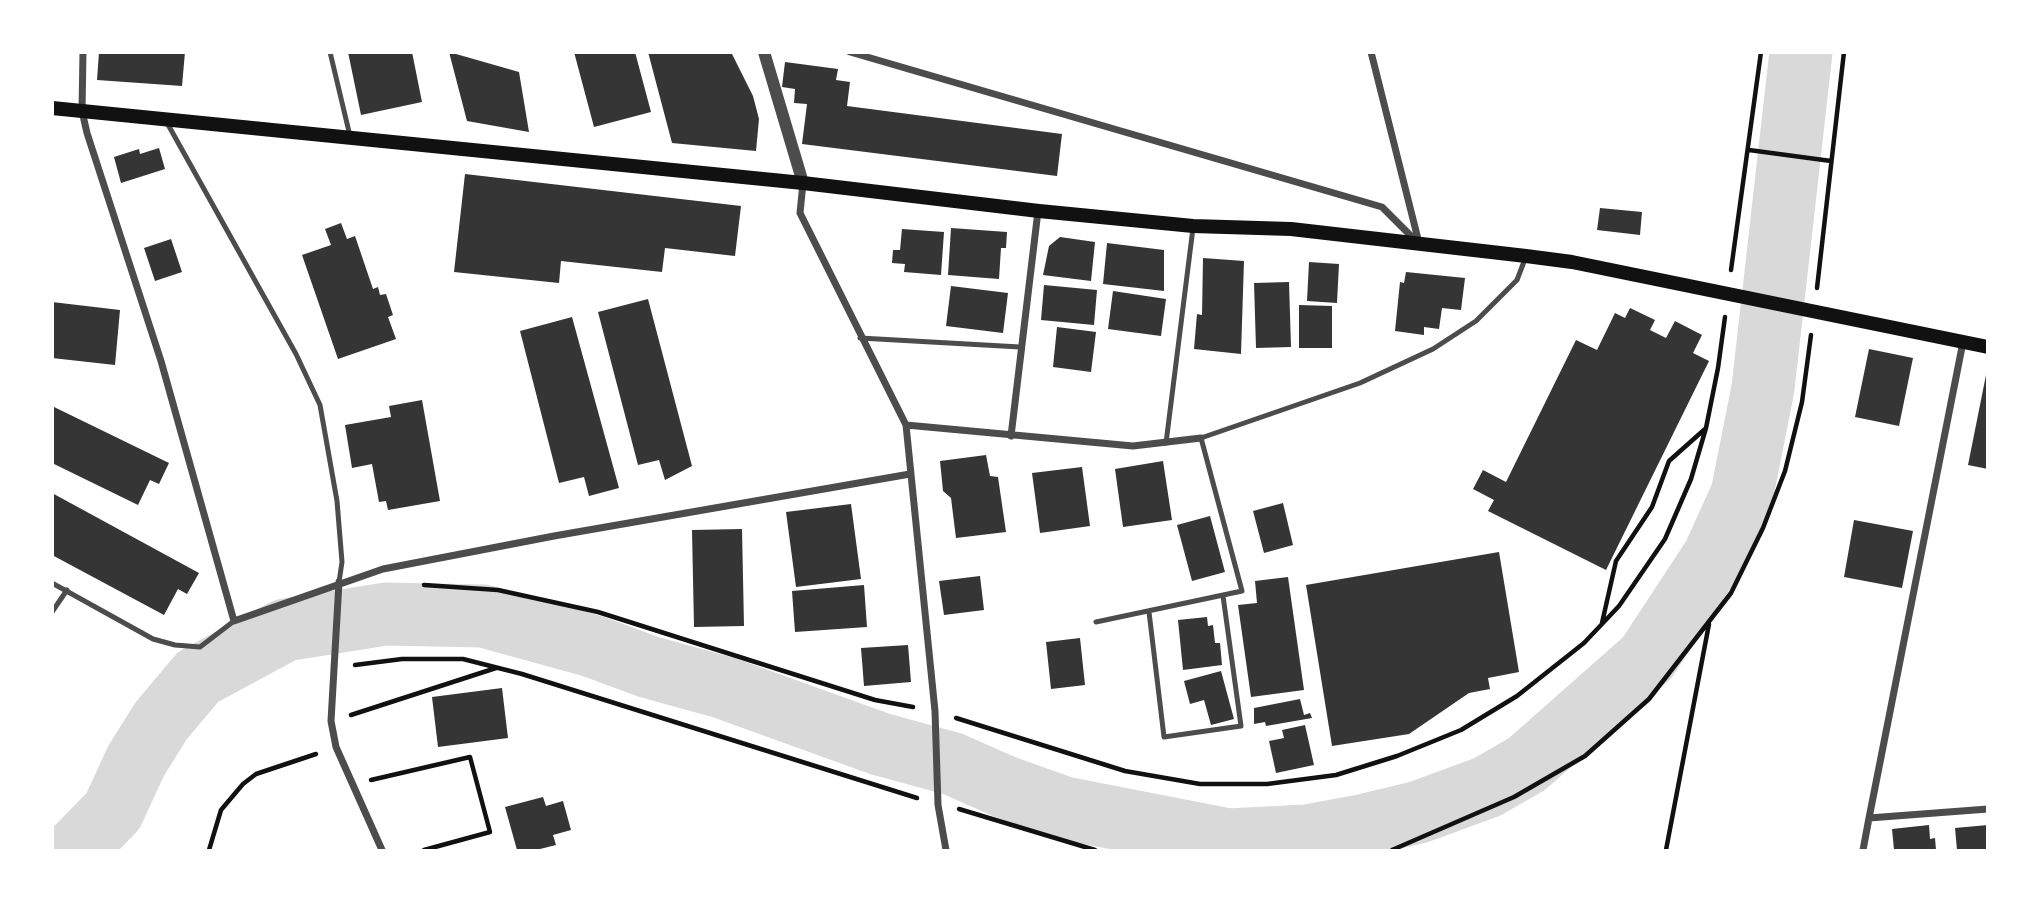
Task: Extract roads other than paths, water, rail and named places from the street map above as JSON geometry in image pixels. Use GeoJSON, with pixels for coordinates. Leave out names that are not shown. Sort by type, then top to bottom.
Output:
{"type":"FeatureCollection","features":[{"type":"Feature","properties":{"kind":"main road"},"geometry":{"type":"LineString","coordinates":[[52,108],[803,183],[1038,211],[1193,226],[1264,226],[1526,256],[1572,262],[1987,347]]}},
{"type":"Feature","properties":{"kind":"street"},"geometry":{"type":"LineString","coordinates":[[83,52],[82,111],[161,361],[234,621],[339,582],[383,569],[479,549],[910,474]]}},
{"type":"Feature","properties":{"kind":"street"},"geometry":{"type":"LineString","coordinates":[[764,52],[803,183],[800,213],[860,338],[906,425],[934,711],[938,805],[946,850]]}},
{"type":"Feature","properties":{"kind":"street"},"geometry":{"type":"LineString","coordinates":[[850,52],[1382,207],[1419,244]]}},
{"type":"Feature","properties":{"kind":"street"},"geometry":{"type":"LineString","coordinates":[[1371,52],[1419,244]]}},
{"type":"Feature","properties":{"kind":"street"},"geometry":{"type":"LineString","coordinates":[[1012,436],[1020,347],[1038,211]]}},
{"type":"Feature","properties":{"kind":"street"},"geometry":{"type":"LineString","coordinates":[[1863,850],[1963,342]]}},
{"type":"Feature","properties":{"kind":"street"},"geometry":{"type":"LineString","coordinates":[[906,425],[1133,446],[1201,438]]}},
{"type":"Feature","properties":{"kind":"street"},"geometry":{"type":"LineString","coordinates":[[339,582],[331,721],[336,747],[382,850]]}},
{"type":"Feature","properties":{"kind":"street"},"geometry":{"type":"LineString","coordinates":[[1869,818],[1987,809]]}},
{"type":"Feature","properties":{"kind":"lane"},"geometry":{"type":"LineString","coordinates":[[330,52],[349,136]]}},
{"type":"Feature","properties":{"kind":"lane"},"geometry":{"type":"LineString","coordinates":[[164,119],[296,354],[320,405],[337,501],[342,562],[339,582]]}},
{"type":"Feature","properties":{"kind":"lane"},"geometry":{"type":"LineString","coordinates":[[1166,443],[1193,226]]}},
{"type":"Feature","properties":{"kind":"lane"},"geometry":{"type":"LineString","coordinates":[[1096,622],[1242,591],[1201,438],[1360,383],[1433,349],[1476,321],[1517,280],[1526,256]]}},
{"type":"Feature","properties":{"kind":"lane"},"geometry":{"type":"LineString","coordinates":[[860,338],[1020,347]]}},
{"type":"Feature","properties":{"kind":"lane"},"geometry":{"type":"LineString","coordinates":[[52,583],[153,639],[175,645],[200,647],[234,621]]}},
{"type":"Feature","properties":{"kind":"lane"},"geometry":{"type":"LineString","coordinates":[[52,612],[67,590]]}},
{"type":"Feature","properties":{"kind":"lane"},"geometry":{"type":"LineString","coordinates":[[1149,612],[1164,737],[1241,726],[1223,596]]}},
{"type":"Feature","properties":{"kind":"waterway"},"geometry":{"type":"LineString","coordinates":[[75,850],[113,811],[136,761],[161,721],[198,677],[285,630],[386,614],[483,616],[592,646],[649,667],[725,688],[880,744],[953,764],[1005,787],[1064,808],[1228,840],[1307,836],[1361,826],[1419,812],[1487,787],[1527,764],[1647,658],[1714,556],[1742,494],[1763,388],[1801,52]]}}]}
